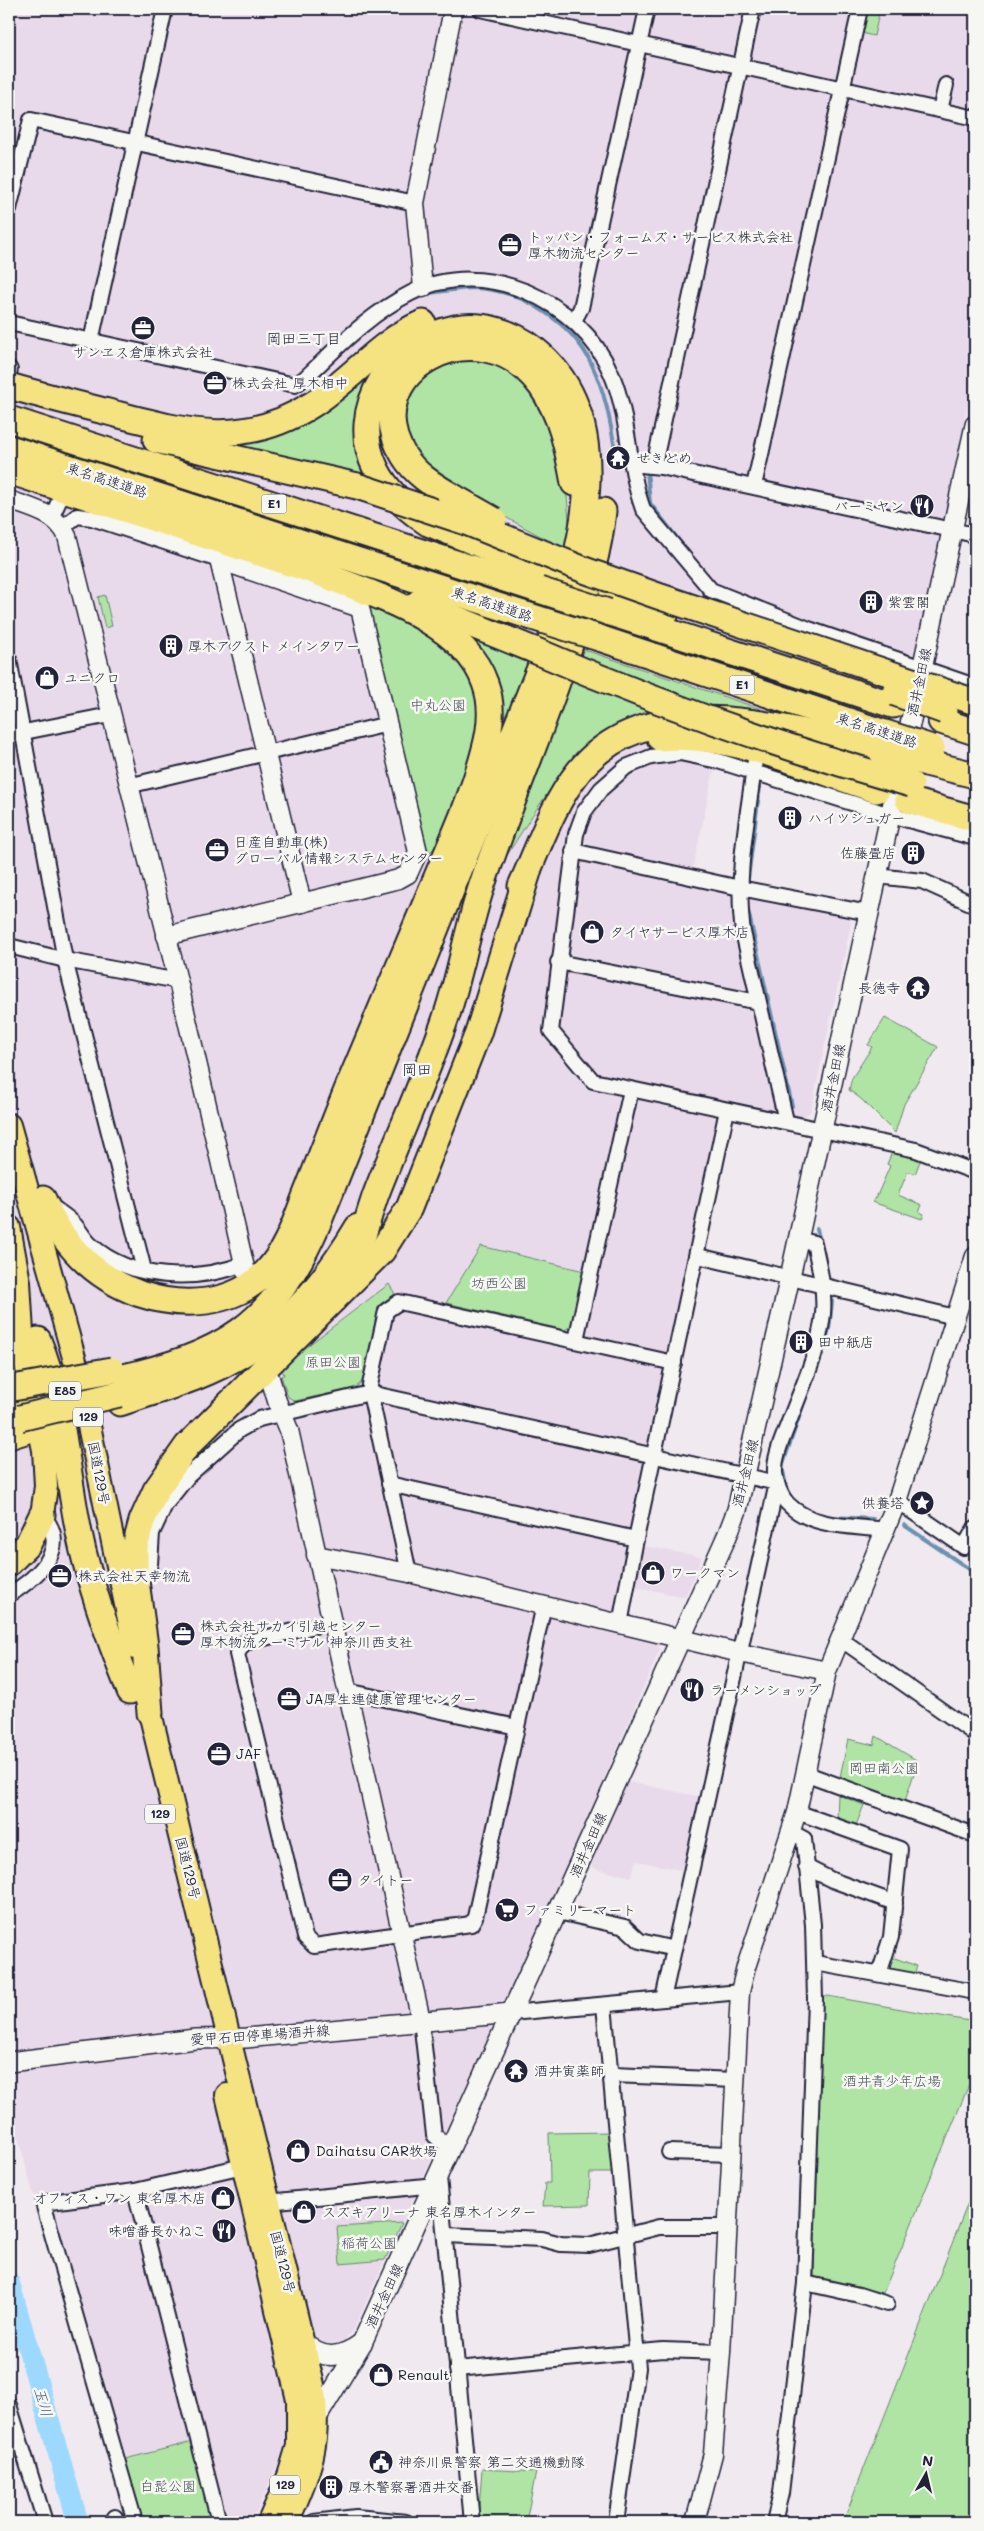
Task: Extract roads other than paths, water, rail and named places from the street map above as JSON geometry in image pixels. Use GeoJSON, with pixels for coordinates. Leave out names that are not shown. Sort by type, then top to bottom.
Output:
{"type":"FeatureCollection","features":[{"type":"Feature","properties":{"kind":"highway"},"geometry":{"type":"LineString","coordinates":[[9,379],[177,429],[212,434],[242,432],[272,425],[320,400],[390,342],[417,325],[446,315],[470,312],[506,317],[532,328],[556,346],[574,369],[594,411],[603,462],[604,503],[598,545],[586,594],[552,702],[481,888],[462,965],[444,1024],[375,1197],[356,1261],[334,1299]]}},
{"type":"Feature","properties":{"kind":"highway"},"geometry":{"type":"LineString","coordinates":[[214,1357],[281,1293],[300,1263],[318,1223],[550,643],[578,552],[586,506],[586,455],[576,410],[558,374],[530,346],[496,330],[456,328],[420,342],[388,370],[373,396],[369,411],[368,442],[376,469],[391,492],[428,523],[543,580]]}},
{"type":"Feature","properties":{"kind":"highway"},"geometry":{"type":"LineString","coordinates":[[578,552],[575,487],[560,424],[547,397],[532,376],[516,361],[494,350],[460,348],[438,353],[410,373],[396,400],[395,433],[404,456],[422,476],[450,495],[551,551],[615,597]]}},
{"type":"Feature","properties":{"kind":"highway"},"geometry":{"type":"LineString","coordinates":[[9,379],[160,441],[357,486],[466,522],[615,597],[975,702]]}},
{"type":"Feature","properties":{"kind":"highway","name":"東名高速道路"},"geometry":{"type":"LineString","coordinates":[[9,419],[543,580],[615,597],[943,716],[975,732]]}},
{"type":"Feature","properties":{"kind":"highway","name":"東名高速道路"},"geometry":{"type":"LineString","coordinates":[[9,448],[599,638],[883,742],[929,755],[975,762]]}},
{"type":"Feature","properties":{"kind":"highway"},"geometry":{"type":"LineString","coordinates":[[9,471],[425,606],[626,688],[729,726],[903,800],[975,802]]}},
{"type":"Feature","properties":{"kind":"highway"},"geometry":{"type":"LineString","coordinates":[[9,1111],[43,1199],[56,1227],[71,1247],[104,1276],[133,1291],[175,1302],[201,1302],[226,1296],[248,1287],[266,1272],[286,1242],[449,849],[480,764],[488,736],[490,710],[486,684],[480,671],[451,638],[426,620],[393,603],[316,572]]}},
{"type":"Feature","properties":{"kind":"highway"},"geometry":{"type":"LineString","coordinates":[[943,716],[975,722]]}},
{"type":"Feature","properties":{"kind":"highway"},"geometry":{"type":"LineString","coordinates":[[444,1024],[472,971],[504,920],[528,872],[543,835],[570,784],[591,758],[616,740],[630,732],[658,724],[700,719],[737,721],[883,742]]}},
{"type":"Feature","properties":{"kind":"highway"},"geometry":{"type":"LineString","coordinates":[[543,835],[567,797],[597,766],[630,746],[659,739],[690,737],[721,741],[903,800],[975,819]]}},
{"type":"Feature","properties":{"kind":"highway"},"geometry":{"type":"LineString","coordinates":[[929,755],[975,775]]}},
{"type":"Feature","properties":{"kind":"highway"},"geometry":{"type":"LineString","coordinates":[[382,1007],[433,937],[449,849]]}},
{"type":"Feature","properties":{"kind":"highway"},"geometry":{"type":"LineString","coordinates":[[150,1714],[134,1560],[138,1534],[148,1506],[169,1469],[188,1446],[382,1251],[409,1208],[478,1033],[528,872]]}},
{"type":"Feature","properties":{"kind":"highway","name":"国道129号"},"geometry":{"type":"LineString","coordinates":[[9,1125],[79,1376],[150,1714],[222,2039],[243,2166],[296,2384],[299,2416],[298,2446],[289,2476],[284,2522]]}},
{"type":"Feature","properties":{"kind":"highway","name":"国道129号"},"geometry":{"type":"LineString","coordinates":[[9,1185],[70,1404],[130,1691],[222,2039],[268,2202],[313,2385],[316,2436],[310,2470],[284,2522]]}},
{"type":"Feature","properties":{"kind":"highway"},"geometry":{"type":"LineString","coordinates":[[214,1357],[257,1344],[296,1308],[331,1268],[375,1197]]}},
{"type":"Feature","properties":{"kind":"highway"},"geometry":{"type":"LineString","coordinates":[[9,1227],[23,1350],[45,1464],[46,1486],[42,1515],[28,1544],[9,1563]]}},
{"type":"Feature","properties":{"kind":"highway"},"geometry":{"type":"LineString","coordinates":[[38,1340],[66,1447],[82,1551],[94,1594],[130,1691]]}},
{"type":"Feature","properties":{"kind":"highway","name":"E85"},"geometry":{"type":"LineString","coordinates":[[14,1411],[116,1386],[214,1357]]}},
{"type":"Feature","properties":{"kind":"main road","name":"酒井金田線"},"geometry":{"type":"LineString","coordinates":[[298,2446],[362,2343],[728,1536],[746,1476],[877,876],[903,800],[922,668],[975,425]]}},
{"type":"Feature","properties":{"kind":"main road","name":"愛甲石田停車場酒井線"},"geometry":{"type":"LineString","coordinates":[[9,2062],[222,2039],[511,2013]]}},
{"type":"Feature","properties":{"kind":"main road"},"geometry":{"type":"LineString","coordinates":[[302,2341],[317,2353],[336,2357],[351,2351],[362,2343]]}},
{"type":"Feature","properties":{"kind":"street"},"geometry":{"type":"LineString","coordinates":[[91,341],[165,9]]}},
{"type":"Feature","properties":{"kind":"street"},"geometry":{"type":"LineString","coordinates":[[424,288],[415,203],[454,9]]}},
{"type":"Feature","properties":{"kind":"street"},"geometry":{"type":"LineString","coordinates":[[480,9],[975,118]]}},
{"type":"Feature","properties":{"kind":"street"},"geometry":{"type":"LineString","coordinates":[[574,321],[581,308],[647,9]]}},
{"type":"Feature","properties":{"kind":"street"},"geometry":{"type":"LineString","coordinates":[[753,9],[638,496],[643,509],[711,590],[779,624],[975,686]]}},
{"type":"Feature","properties":{"kind":"street"},"geometry":{"type":"LineString","coordinates":[[754,486],[860,9]]}},
{"type":"Feature","properties":{"kind":"street"},"geometry":{"type":"LineString","coordinates":[[940,110],[946,85]]}},
{"type":"Feature","properties":{"kind":"street"},"geometry":{"type":"LineString","coordinates":[[9,209],[31,120],[415,203]]}},
{"type":"Feature","properties":{"kind":"street"},"geometry":{"type":"LineString","coordinates":[[9,322],[295,385],[305,378],[370,317],[424,288],[454,281],[472,280],[511,285],[546,300],[574,321],[592,341],[611,373],[623,415],[644,465]]}},
{"type":"Feature","properties":{"kind":"street"},"geometry":{"type":"LineString","coordinates":[[644,465],[754,486],[975,534]]}},
{"type":"Feature","properties":{"kind":"street"},"geometry":{"type":"LineString","coordinates":[[43,1199],[73,1222],[90,1244],[126,1266],[173,1276],[195,1276],[245,1268],[178,980],[58,522],[60,498]]}},
{"type":"Feature","properties":{"kind":"street"},"geometry":{"type":"LineString","coordinates":[[9,500],[58,522],[77,516],[92,518],[360,608],[418,852],[414,865],[408,874],[399,879],[166,936]]}},
{"type":"Feature","properties":{"kind":"street"},"geometry":{"type":"LineString","coordinates":[[220,560],[302,902]]}},
{"type":"Feature","properties":{"kind":"street"},"geometry":{"type":"LineString","coordinates":[[9,659],[15,734],[65,960],[144,1270]]}},
{"type":"Feature","properties":{"kind":"street"},"geometry":{"type":"LineString","coordinates":[[15,734],[110,715]]}},
{"type":"Feature","properties":{"kind":"street"},"geometry":{"type":"LineString","coordinates":[[128,786],[388,724]]}},
{"type":"Feature","properties":{"kind":"street"},"geometry":{"type":"LineString","coordinates":[[975,838],[903,800],[754,766],[680,753],[651,757],[626,767],[601,789],[584,812],[576,834],[558,962],[551,1031],[593,1081],[822,1128],[916,1150],[975,1172]]}},
{"type":"Feature","properties":{"kind":"street"},"geometry":{"type":"LineString","coordinates":[[754,766],[740,888],[743,932],[786,1121]]}},
{"type":"Feature","properties":{"kind":"street"},"geometry":{"type":"LineString","coordinates":[[573,851],[740,888],[869,913]]}},
{"type":"Feature","properties":{"kind":"street"},"geometry":{"type":"LineString","coordinates":[[877,876],[922,880],[975,905]]}},
{"type":"Feature","properties":{"kind":"street"},"geometry":{"type":"LineString","coordinates":[[9,946],[65,960],[178,980]]}},
{"type":"Feature","properties":{"kind":"street"},"geometry":{"type":"LineString","coordinates":[[558,962],[758,1002]]}},
{"type":"Feature","properties":{"kind":"street"},"geometry":{"type":"LineString","coordinates":[[576,1340],[631,1090]]}},
{"type":"Feature","properties":{"kind":"street"},"geometry":{"type":"LineString","coordinates":[[620,1624],[636,1538],[698,1256],[727,1110]]}},
{"type":"Feature","properties":{"kind":"street"},"geometry":{"type":"LineString","coordinates":[[798,1239],[814,1242],[823,1286],[823,1313],[817,1346],[779,1450],[775,1472],[777,1483],[786,1501],[803,1516],[819,1522],[890,1517],[964,1547],[975,1528]]}},
{"type":"Feature","properties":{"kind":"street"},"geometry":{"type":"LineString","coordinates":[[698,1256],[955,1317]]}},
{"type":"Feature","properties":{"kind":"street"},"geometry":{"type":"LineString","coordinates":[[695,2522],[713,2454],[721,2352],[740,1992],[746,1967],[797,1812],[807,1774],[827,1671],[890,1517],[975,1256]]}},
{"type":"Feature","properties":{"kind":"street"},"geometry":{"type":"LineString","coordinates":[[409,1573],[370,1393],[370,1385],[386,1311],[399,1302],[674,1363]]}},
{"type":"Feature","properties":{"kind":"street"},"geometry":{"type":"LineString","coordinates":[[270,1378],[289,1430],[330,1622],[421,2020],[434,2135],[451,2149]]}},
{"type":"Feature","properties":{"kind":"street"},"geometry":{"type":"LineString","coordinates":[[150,1564],[152,1533],[165,1505],[183,1482],[210,1455],[250,1423],[370,1393],[654,1458],[777,1483]]}},
{"type":"Feature","properties":{"kind":"street"},"geometry":{"type":"LineString","coordinates":[[662,1999],[777,1483]]}},
{"type":"Feature","properties":{"kind":"street"},"geometry":{"type":"LineString","coordinates":[[389,1484],[636,1538]]}},
{"type":"Feature","properties":{"kind":"street"},"geometry":{"type":"LineString","coordinates":[[9,1595],[45,1566],[51,1557],[53,1534],[49,1523],[42,1515]]}},
{"type":"Feature","properties":{"kind":"street"},"geometry":{"type":"LineString","coordinates":[[316,1555],[409,1573],[740,1653],[827,1671]]}},
{"type":"Feature","properties":{"kind":"street"},"geometry":{"type":"LineString","coordinates":[[330,1622],[244,1643],[236,1654],[304,1936],[314,1946],[401,1936],[471,1924],[476,1917],[544,1605]]}},
{"type":"Feature","properties":{"kind":"street"},"geometry":{"type":"LineString","coordinates":[[838,1642],[849,1645],[975,1734]]}},
{"type":"Feature","properties":{"kind":"street"},"geometry":{"type":"LineString","coordinates":[[347,1691],[517,1727]]}},
{"type":"Feature","properties":{"kind":"street"},"geometry":{"type":"LineString","coordinates":[[807,1774],[975,1835]]}},
{"type":"Feature","properties":{"kind":"street"},"geometry":{"type":"LineString","coordinates":[[797,1812],[900,1849],[891,1937],[879,1974]]}},
{"type":"Feature","properties":{"kind":"street"},"geometry":{"type":"LineString","coordinates":[[774,2522],[781,2493],[805,2283],[815,1963],[804,1839],[791,1832]]}},
{"type":"Feature","properties":{"kind":"street"},"geometry":{"type":"LineString","coordinates":[[806,1867],[832,1880],[895,1903]]}},
{"type":"Feature","properties":{"kind":"street"},"geometry":{"type":"LineString","coordinates":[[558,1912],[626,1927],[640,1941],[674,1949]]}},
{"type":"Feature","properties":{"kind":"street"},"geometry":{"type":"LineString","coordinates":[[815,1963],[975,1992]]}},
{"type":"Feature","properties":{"kind":"street"},"geometry":{"type":"LineString","coordinates":[[511,2013],[740,1992]]}},
{"type":"Feature","properties":{"kind":"street"},"geometry":{"type":"LineString","coordinates":[[604,2005],[638,2368],[616,2522]]}},
{"type":"Feature","properties":{"kind":"street"},"geometry":{"type":"LineString","coordinates":[[612,2075],[735,2080]]}},
{"type":"Feature","properties":{"kind":"street"},"geometry":{"type":"LineString","coordinates":[[676,2149],[732,2154]]}},
{"type":"Feature","properties":{"kind":"street"},"geometry":{"type":"LineString","coordinates":[[135,2522],[43,2203],[135,2191],[243,2166]]}},
{"type":"Feature","properties":{"kind":"street"},"geometry":{"type":"LineString","coordinates":[[268,2202],[437,2181],[446,2236],[472,2522]]}},
{"type":"Feature","properties":{"kind":"street"},"geometry":{"type":"LineString","coordinates":[[135,2191],[220,2522]]}},
{"type":"Feature","properties":{"kind":"street"},"geometry":{"type":"LineString","coordinates":[[446,2236],[542,2239],[561,2244],[589,2245],[659,2227],[728,2227]]}},
{"type":"Feature","properties":{"kind":"street"},"geometry":{"type":"LineString","coordinates":[[805,2283],[859,2294],[887,2304]]}},
{"type":"Feature","properties":{"kind":"street"},"geometry":{"type":"LineString","coordinates":[[457,2369],[681,2349],[721,2352]]}},
{"type":"Feature","properties":{"kind":"street"},"geometry":{"type":"LineString","coordinates":[[9,2405],[45,2522]]}},
{"type":"Feature","properties":{"kind":"street"},"geometry":{"type":"LineString","coordinates":[[314,2522],[367,2520],[406,2522]]}},
{"type":"Feature","properties":{"kind":"waterway"},"geometry":{"type":"LineString","coordinates":[[431,293],[470,288],[493,290],[528,302],[559,323],[583,350],[597,375],[604,396],[615,449],[621,450]]}},
{"type":"Feature","properties":{"kind":"waterway"},"geometry":{"type":"LineString","coordinates":[[635,454],[646,456],[647,463]]}},
{"type":"Feature","properties":{"kind":"waterway"},"geometry":{"type":"LineString","coordinates":[[647,470],[650,503],[691,556]]}},
{"type":"Feature","properties":{"kind":"waterway"},"geometry":{"type":"LineString","coordinates":[[767,605],[776,608]]}},
{"type":"Feature","properties":{"kind":"waterway"},"geometry":{"type":"LineString","coordinates":[[748,878],[760,786]]}},
{"type":"Feature","properties":{"kind":"waterway"},"geometry":{"type":"LineString","coordinates":[[747,906],[792,1106]]}},
{"type":"Feature","properties":{"kind":"waterway"},"geometry":{"type":"LineString","coordinates":[[817,1229],[820,1242]]}},
{"type":"Feature","properties":{"kind":"waterway"},"geometry":{"type":"LineString","coordinates":[[824,1345],[829,1329],[832,1301]]}},
{"type":"Feature","properties":{"kind":"waterway"},"geometry":{"type":"LineString","coordinates":[[788,1496],[782,1466],[806,1397]]}},
{"type":"Feature","properties":{"kind":"waterway"},"geometry":{"type":"LineString","coordinates":[[795,1502],[808,1510]]}},
{"type":"Feature","properties":{"kind":"waterway"},"geometry":{"type":"LineString","coordinates":[[831,1517],[873,1519]]}},
{"type":"Feature","properties":{"kind":"waterway"},"geometry":{"type":"LineString","coordinates":[[904,1525],[975,1573]]}},
{"type":"Feature","properties":{"kind":"waterway","name":"玉川"},"geometry":{"type":"LineString","coordinates":[[9,2282],[78,2522]]}},
{"type":"Feature","properties":{"kind":"tunnel"},"geometry":{"type":"LineString","coordinates":[[17,387],[46,462]]}},
{"type":"Feature","properties":{"kind":"tunnel"},"geometry":{"type":"LineString","coordinates":[[761,729],[777,632]]}},
{"type":"Feature","properties":{"kind":"place","name":"トッパン・フォームズ・サービス株式会社 厚木物流センター"},"geometry":{"type":"Point","coordinates":[510,245]}},
{"type":"Feature","properties":{"kind":"place","name":"サンヱス倉庫株式会社"},"geometry":{"type":"Point","coordinates":[143,328]}},
{"type":"Feature","properties":{"kind":"place","name":"株式会社 厚木相中"},"geometry":{"type":"Point","coordinates":[215,383]}},
{"type":"Feature","properties":{"kind":"place","name":"せきどめ"},"geometry":{"type":"Point","coordinates":[618,458]}},
{"type":"Feature","properties":{"kind":"place","name":"バーミヤン"},"geometry":{"type":"Point","coordinates":[922,506]}},
{"type":"Feature","properties":{"kind":"place","name":"紫雲閣"},"geometry":{"type":"Point","coordinates":[871,602]}},
{"type":"Feature","properties":{"kind":"place","name":"厚木アクスト メインタワー"},"geometry":{"type":"Point","coordinates":[171,646]}},
{"type":"Feature","properties":{"kind":"place","name":"ユニクロ"},"geometry":{"type":"Point","coordinates":[47,678]}},
{"type":"Feature","properties":{"kind":"place","name":"ハイツシュガー"},"geometry":{"type":"Point","coordinates":[790,818]}},
{"type":"Feature","properties":{"kind":"place","name":"日産自動車(株) グローバル情報システムセンター"},"geometry":{"type":"Point","coordinates":[217,850]}},
{"type":"Feature","properties":{"kind":"place","name":"佐藤畳店"},"geometry":{"type":"Point","coordinates":[913,853]}},
{"type":"Feature","properties":{"kind":"place","name":"タイヤサービス厚木店"},"geometry":{"type":"Point","coordinates":[592,932]}},
{"type":"Feature","properties":{"kind":"place","name":"長徳寺"},"geometry":{"type":"Point","coordinates":[918,988]}},
{"type":"Feature","properties":{"kind":"place","name":"田中紙店"},"geometry":{"type":"Point","coordinates":[801,1342]}},
{"type":"Feature","properties":{"kind":"place","name":"供養塔"},"geometry":{"type":"Point","coordinates":[922,1503]}},
{"type":"Feature","properties":{"kind":"place","name":"ワークマン"},"geometry":{"type":"Point","coordinates":[653,1573]}},
{"type":"Feature","properties":{"kind":"place","name":"株式会社天幸物流"},"geometry":{"type":"Point","coordinates":[60,1576]}},
{"type":"Feature","properties":{"kind":"place","name":"株式会社サカイ引越センター 厚木物流ターミナル 神奈川西支社"},"geometry":{"type":"Point","coordinates":[183,1634]}},
{"type":"Feature","properties":{"kind":"place","name":"ラーメンショップ"},"geometry":{"type":"Point","coordinates":[692,1690]}},
{"type":"Feature","properties":{"kind":"place","name":"JA厚生連健康管理センター"},"geometry":{"type":"Point","coordinates":[289,1699]}},
{"type":"Feature","properties":{"kind":"place","name":"JAF"},"geometry":{"type":"Point","coordinates":[219,1754]}},
{"type":"Feature","properties":{"kind":"place","name":"タイトー"},"geometry":{"type":"Point","coordinates":[340,1880]}},
{"type":"Feature","properties":{"kind":"place","name":"ファミリーマート"},"geometry":{"type":"Point","coordinates":[507,1910]}},
{"type":"Feature","properties":{"kind":"place","name":"酒井寅薬師"},"geometry":{"type":"Point","coordinates":[516,2071]}},
{"type":"Feature","properties":{"kind":"place","name":"Daihatsu CAR牧場"},"geometry":{"type":"Point","coordinates":[298,2151]}},
{"type":"Feature","properties":{"kind":"place","name":"オフィス・ワン 東名厚木店"},"geometry":{"type":"Point","coordinates":[223,2198]}},
{"type":"Feature","properties":{"kind":"place","name":"スズキアリーナ 東名厚木インター"},"geometry":{"type":"Point","coordinates":[304,2212]}},
{"type":"Feature","properties":{"kind":"place","name":"味噌番長かねこ"},"geometry":{"type":"Point","coordinates":[224,2231]}},
{"type":"Feature","properties":{"kind":"place","name":"Renault"},"geometry":{"type":"Point","coordinates":[381,2375]}},
{"type":"Feature","properties":{"kind":"place","name":"神奈川県警察 第二交通機動隊"},"geometry":{"type":"Point","coordinates":[381,2462]}},
{"type":"Feature","properties":{"kind":"place","name":"厚木警察署酒井交番"},"geometry":{"type":"Point","coordinates":[331,2487]}},
{"type":"Feature","properties":{"kind":"district","name":"岡田三丁目"},"geometry":{"type":"Point","coordinates":[304,339]}},
{"type":"Feature","properties":{"kind":"district","name":"岡田"},"geometry":{"type":"Point","coordinates":[417,1070]}},
{"type":"Feature","properties":{"kind":"park label","name":"中丸公園"},"geometry":{"type":"Point","coordinates":[438,705]}},
{"type":"Feature","properties":{"kind":"park label","name":"坊西公園"},"geometry":{"type":"Point","coordinates":[499,1283]}},
{"type":"Feature","properties":{"kind":"park label","name":"原田公園"},"geometry":{"type":"Point","coordinates":[333,1362]}},
{"type":"Feature","properties":{"kind":"park label","name":"岡田南公園"},"geometry":{"type":"Point","coordinates":[884,1768]}},
{"type":"Feature","properties":{"kind":"park label","name":"酒井青少年広場"},"geometry":{"type":"Point","coordinates":[892,2081]}},
{"type":"Feature","properties":{"kind":"park label","name":"稲荷公園"},"geometry":{"type":"Point","coordinates":[369,2243]}},
{"type":"Feature","properties":{"kind":"park label","name":"白髭公園"},"geometry":{"type":"Point","coordinates":[168,2486]}}]}
